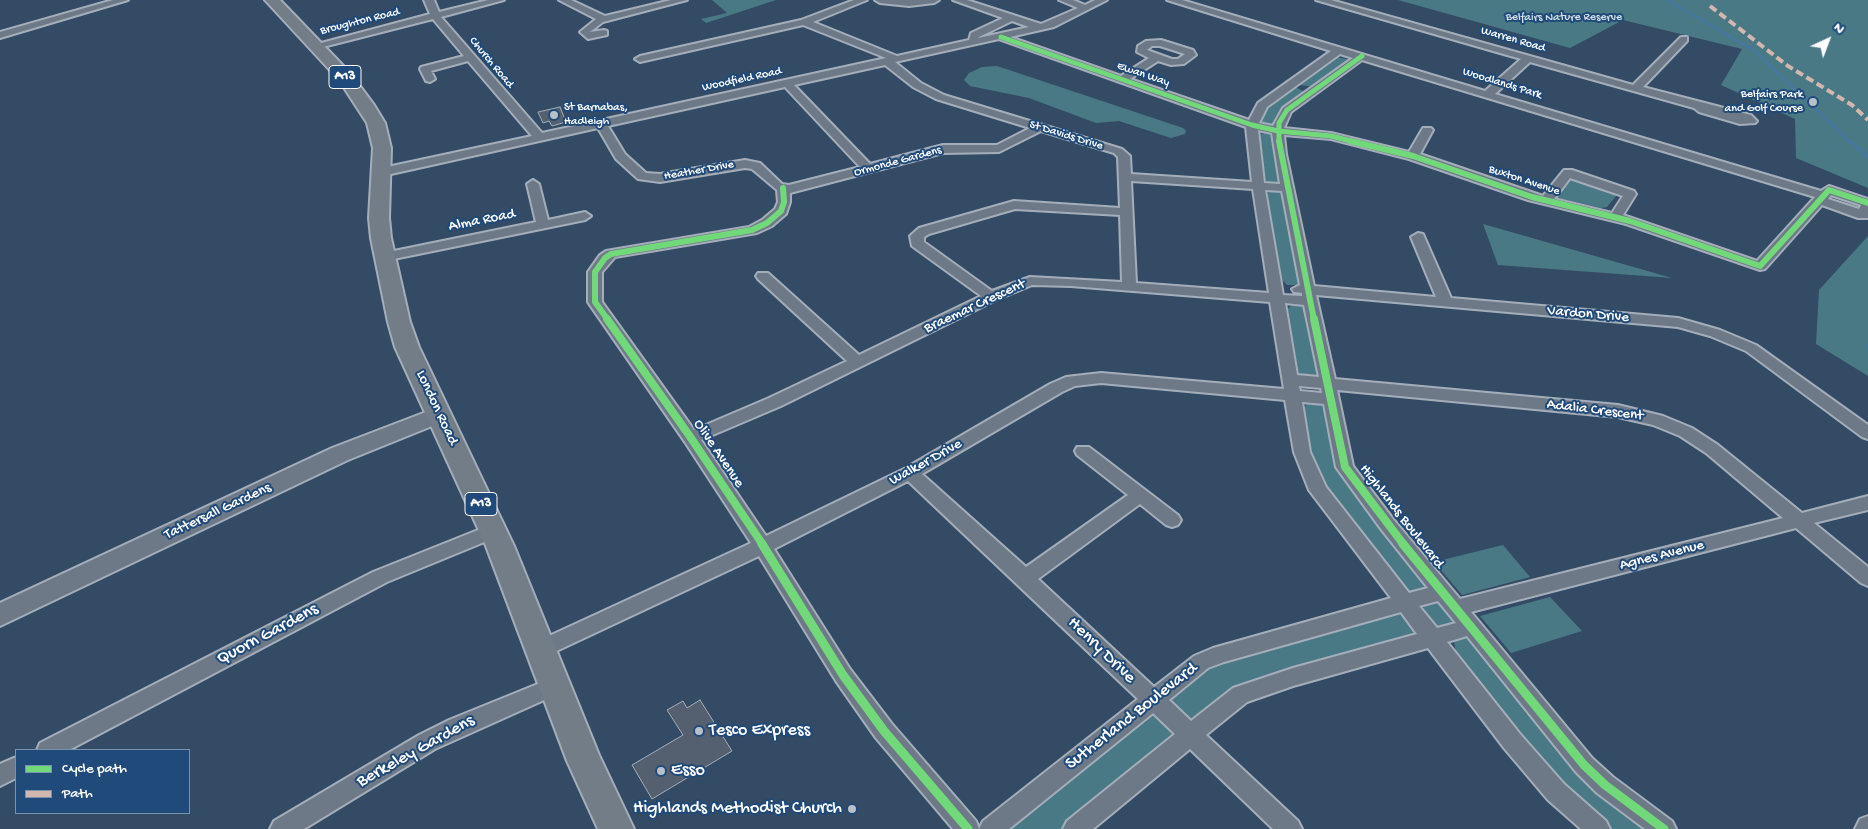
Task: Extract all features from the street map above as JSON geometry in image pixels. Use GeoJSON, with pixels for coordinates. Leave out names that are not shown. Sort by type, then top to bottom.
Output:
{"type":"FeatureCollection","features":[{"type":"Feature","properties":{"kind":"main road","name":"London Road"},"geometry":{"type":"LineString","coordinates":[[272,0],[345,77],[366,105],[376,123],[382,148],[379,218],[384,257],[399,322],[408,347],[493,531],[584,761],[616,829]]}},
{"type":"Feature","properties":{"kind":"street"},"geometry":{"type":"LineString","coordinates":[[0,35],[123,0]]}},
{"type":"Feature","properties":{"kind":"street","name":"Church Road"},"geometry":{"type":"LineString","coordinates":[[429,0],[436,17],[540,138]]}},
{"type":"Feature","properties":{"kind":"street","name":"Broughton Road"},"geometry":{"type":"LineString","coordinates":[[315,46],[499,0]]}},
{"type":"Feature","properties":{"kind":"street"},"geometry":{"type":"LineString","coordinates":[[564,0],[601,18]]}},
{"type":"Feature","properties":{"kind":"street"},"geometry":{"type":"LineString","coordinates":[[604,33],[588,36],[585,32],[601,18],[682,0]]}},
{"type":"Feature","properties":{"kind":"street"},"geometry":{"type":"LineString","coordinates":[[640,59],[804,22],[862,0]]}},
{"type":"Feature","properties":{"kind":"street"},"geometry":{"type":"LineString","coordinates":[[880,0],[909,3],[934,0]]}},
{"type":"Feature","properties":{"kind":"street"},"geometry":{"type":"LineString","coordinates":[[958,0],[1040,28]]}},
{"type":"Feature","properties":{"kind":"street"},"geometry":{"type":"LineString","coordinates":[[1064,0],[1086,8]]}},
{"type":"Feature","properties":{"kind":"street","name":"Woodfield Road"},"geometry":{"type":"LineString","coordinates":[[382,172],[1040,28],[1051,25],[1102,0]]}},
{"type":"Feature","properties":{"kind":"street","name":"Woodlands Park"},"geometry":{"type":"LineString","coordinates":[[1172,0],[1488,94],[1822,198],[1863,215],[1868,204]]}},
{"type":"Feature","properties":{"kind":"street"},"geometry":{"type":"LineString","coordinates":[[1195,7],[1208,0]]}},
{"type":"Feature","properties":{"kind":"street","name":"Warren Road"},"geometry":{"type":"LineString","coordinates":[[1321,0],[1698,106]]}},
{"type":"Feature","properties":{"kind":"street"},"geometry":{"type":"LineString","coordinates":[[976,42],[973,39],[974,35],[1011,18]]}},
{"type":"Feature","properties":{"kind":"street","name":"St Davids Drive"},"geometry":{"type":"LineString","coordinates":[[804,22],[894,61],[929,93],[1122,154],[1125,158],[1127,177],[1126,212],[1129,288]]}},
{"type":"Feature","properties":{"kind":"street","name":"Ewan Way"},"geometry":{"type":"LineString","coordinates":[[1001,37],[1252,125],[1278,131]]}},
{"type":"Feature","properties":{"kind":"street"},"geometry":{"type":"LineString","coordinates":[[1636,88],[1684,39]]}},
{"type":"Feature","properties":{"kind":"street"},"geometry":{"type":"LineString","coordinates":[[1339,50],[1262,105],[1252,125],[1253,153],[1302,452],[1318,490],[1404,604],[1545,780],[1571,807],[1598,829]]}},
{"type":"Feature","properties":{"kind":"street"},"geometry":{"type":"LineString","coordinates":[[1278,131],[1279,123],[1287,110],[1362,56]]}},
{"type":"Feature","properties":{"kind":"street"},"geometry":{"type":"LineString","coordinates":[[430,79],[425,69],[470,57]]}},
{"type":"Feature","properties":{"kind":"street"},"geometry":{"type":"LineString","coordinates":[[1123,79],[1157,57]]}},
{"type":"Feature","properties":{"kind":"street"},"geometry":{"type":"LineString","coordinates":[[1488,94],[1529,58]]}},
{"type":"Feature","properties":{"kind":"street"},"geometry":{"type":"LineString","coordinates":[[788,84],[868,170]]}},
{"type":"Feature","properties":{"kind":"street"},"geometry":{"type":"LineString","coordinates":[[1291,84],[1313,92]]}},
{"type":"Feature","properties":{"kind":"street","name":"Heather Drive"},"geometry":{"type":"LineString","coordinates":[[602,125],[620,156],[642,176],[660,178],[745,164],[756,166],[772,183],[783,188]]}},
{"type":"Feature","properties":{"kind":"street","name":"Ormonde Gardens"},"geometry":{"type":"LineString","coordinates":[[783,188],[799,187],[943,149],[999,148],[1038,128]]}},
{"type":"Feature","properties":{"kind":"street"},"geometry":{"type":"LineString","coordinates":[[1413,156],[1427,130]]}},
{"type":"Feature","properties":{"kind":"street","name":"Buxton Avenue"},"geometry":{"type":"LineString","coordinates":[[1278,131],[1338,138],[1413,156],[1546,201],[1616,216],[1760,266],[1822,198]]}},
{"type":"Feature","properties":{"kind":"street","name":"Highlands Boulevard"},"geometry":{"type":"LineString","coordinates":[[1278,131],[1339,443],[1348,471],[1363,493],[1442,592],[1594,775],[1664,829]]}},
{"type":"Feature","properties":{"kind":"street"},"geometry":{"type":"LineString","coordinates":[[1546,201],[1568,173],[1630,194],[1616,216]]}},
{"type":"Feature","properties":{"kind":"street"},"geometry":{"type":"LineString","coordinates":[[1127,177],[1288,188]]}},
{"type":"Feature","properties":{"kind":"street"},"geometry":{"type":"LineString","coordinates":[[533,184],[543,225]]}},
{"type":"Feature","properties":{"kind":"street","name":"Olive Avenue"},"geometry":{"type":"LineString","coordinates":[[783,188],[784,202],[781,211],[760,227],[735,235],[618,252],[605,258],[596,272],[595,302],[691,438],[763,546],[825,647],[864,704],[968,829]]}},
{"type":"Feature","properties":{"kind":"street"},"geometry":{"type":"LineString","coordinates":[[991,297],[917,243],[917,236],[924,231],[1014,205],[1126,212]]}},
{"type":"Feature","properties":{"kind":"street","name":"Alma Road"},"geometry":{"type":"LineString","coordinates":[[384,257],[586,216]]}},
{"type":"Feature","properties":{"kind":"street"},"geometry":{"type":"LineString","coordinates":[[1418,237],[1445,302]]}},
{"type":"Feature","properties":{"kind":"street"},"geometry":{"type":"LineString","coordinates":[[763,276],[858,362]]}},
{"type":"Feature","properties":{"kind":"street","name":"Braemar Crescent"},"geometry":{"type":"LineString","coordinates":[[691,438],[775,402],[1022,283],[1040,280],[1129,288],[1277,293],[1310,296]]}},
{"type":"Feature","properties":{"kind":"street","name":"Vardon Drive"},"geometry":{"type":"LineString","coordinates":[[1310,296],[1445,302],[1678,323],[1715,333],[1752,348],[1868,433]]}},
{"type":"Feature","properties":{"kind":"street","name":"Walker Drive"},"geometry":{"type":"LineString","coordinates":[[541,650],[763,546],[910,473],[1056,388],[1087,378],[1330,391]]}},
{"type":"Feature","properties":{"kind":"street","name":"Adalia Crescent"},"geometry":{"type":"LineString","coordinates":[[1330,391],[1618,411],[1647,416],[1686,432],[1712,449],[1868,578]]}},
{"type":"Feature","properties":{"kind":"street","name":"Tattersall Gardens"},"geometry":{"type":"LineString","coordinates":[[0,615],[340,454],[439,415]]}},
{"type":"Feature","properties":{"kind":"street"},"geometry":{"type":"LineString","coordinates":[[1083,451],[1172,520]]}},
{"type":"Feature","properties":{"kind":"street","name":"Henry Drive"},"geometry":{"type":"LineString","coordinates":[[910,473],[1026,578],[1152,700],[1290,829]]}},
{"type":"Feature","properties":{"kind":"street"},"geometry":{"type":"LineString","coordinates":[[1026,578],[1140,494]]}},
{"type":"Feature","properties":{"kind":"street","name":"Agnes Avenue"},"geometry":{"type":"LineString","coordinates":[[1456,608],[1868,503]]}},
{"type":"Feature","properties":{"kind":"street","name":"Quorn Gardens"},"geometry":{"type":"LineString","coordinates":[[50,749],[380,577],[493,531]]}},
{"type":"Feature","properties":{"kind":"street","name":"Sutherland Boulevard"},"geometry":{"type":"LineString","coordinates":[[992,829],[1185,673],[1220,654],[1442,592]]}},
{"type":"Feature","properties":{"kind":"street"},"geometry":{"type":"LineString","coordinates":[[1075,829],[1240,695],[1471,627]]}},
{"type":"Feature","properties":{"kind":"street","name":"Berkeley Gardens"},"geometry":{"type":"LineString","coordinates":[[282,829],[428,742],[457,727],[555,686]]}},
{"type":"Feature","properties":{"kind":"street"},"geometry":{"type":"LineString","coordinates":[[0,775],[15,768]]}},
{"type":"Feature","properties":{"kind":"green space"},"geometry":{"type":"Polygon","coordinates":[[[712,0],[776,0],[706,23],[701,19],[727,13],[712,0]]]}},
{"type":"Feature","properties":{"kind":"green space","name":"Belfairs Park and Golf Course"},"geometry":{"type":"Polygon","coordinates":[[[1398,0],[1868,0],[1868,188],[1796,158],[1795,119],[1721,85],[1742,49],[1623,20],[1570,48],[1398,0]]]}},
{"type":"Feature","properties":{"kind":"green space"},"geometry":{"type":"Polygon","coordinates":[[[1337,57],[1350,60],[1314,87],[1300,85],[1299,82],[1337,57]]]}},
{"type":"Feature","properties":{"kind":"green space"},"geometry":{"type":"Polygon","coordinates":[[[997,66],[1183,128],[1186,131],[1185,134],[1171,138],[1119,121],[1096,123],[1029,98],[970,86],[964,80],[969,73],[982,67],[997,66]]]}},
{"type":"Feature","properties":{"kind":"green space"},"geometry":{"type":"Polygon","coordinates":[[[1297,88],[1305,92],[1275,124],[1269,126],[1259,121],[1266,106],[1289,89],[1297,88]]]}},
{"type":"Feature","properties":{"kind":"green space"},"geometry":{"type":"Polygon","coordinates":[[[1258,134],[1274,135],[1283,183],[1278,186],[1269,185],[1264,181],[1258,152],[1258,134]]]}},
{"type":"Feature","properties":{"kind":"green space"},"geometry":{"type":"Polygon","coordinates":[[[1566,176],[1610,189],[1616,196],[1607,207],[1601,208],[1549,196],[1566,176]]]}},
{"type":"Feature","properties":{"kind":"green space"},"geometry":{"type":"Polygon","coordinates":[[[1270,191],[1283,193],[1301,285],[1287,285],[1280,278],[1266,195],[1270,191]]]}},
{"type":"Feature","properties":{"kind":"green space"},"geometry":{"type":"Polygon","coordinates":[[[1483,224],[1672,278],[1498,265],[1483,224]]]}},
{"type":"Feature","properties":{"kind":"green space"},"geometry":{"type":"Polygon","coordinates":[[[1868,236],[1868,376],[1816,344],[1819,290],[1868,236]]]}},
{"type":"Feature","properties":{"kind":"green space"},"geometry":{"type":"Polygon","coordinates":[[[1298,304],[1309,311],[1321,376],[1317,379],[1302,377],[1296,372],[1286,310],[1292,305],[1298,304]]]}},
{"type":"Feature","properties":{"kind":"green space"},"geometry":{"type":"Polygon","coordinates":[[[1307,404],[1323,404],[1329,410],[1339,462],[1428,586],[1425,591],[1416,593],[1408,590],[1401,584],[1321,479],[1312,460],[1303,409],[1307,404]]]}},
{"type":"Feature","properties":{"kind":"green space"},"geometry":{"type":"Polygon","coordinates":[[[1503,545],[1530,577],[1462,595],[1434,562],[1503,545]]]}},
{"type":"Feature","properties":{"kind":"green space"},"geometry":{"type":"Polygon","coordinates":[[[1550,597],[1582,631],[1511,653],[1480,616],[1550,597]]]}},
{"type":"Feature","properties":{"kind":"green space"},"geometry":{"type":"Polygon","coordinates":[[[1441,602],[1458,622],[1439,627],[1433,625],[1422,610],[1424,606],[1441,602]]]}},
{"type":"Feature","properties":{"kind":"green space"},"geometry":{"type":"Polygon","coordinates":[[[1407,604],[1432,637],[1256,688],[1066,829],[999,829],[1186,674],[1407,604]]]}},
{"type":"Feature","properties":{"kind":"green space"},"geometry":{"type":"Polygon","coordinates":[[[1464,637],[1471,639],[1653,829],[1609,829],[1555,779],[1456,654],[1454,641],[1464,637]]]}},
{"type":"Feature","properties":{"kind":"building","name":"St Barnabas, Hadleigh"},"geometry":{"type":"Polygon","coordinates":[[[560,107],[566,122],[552,126],[549,121],[543,123],[538,112],[560,107]]]}},
{"type":"Feature","properties":{"kind":"building"},"geometry":{"type":"Polygon","coordinates":[[[700,700],[732,751],[652,799],[632,765],[683,735],[667,710],[683,701],[687,708],[700,700]]]}},
{"type":"Feature","properties":{"kind":"waterway"},"geometry":{"type":"LineString","coordinates":[[1667,0],[1755,51],[1850,142]]}},
{"type":"Feature","properties":{"kind":"waterway"},"geometry":{"type":"LineString","coordinates":[[1849,141],[1868,157]]}},
{"type":"Feature","properties":{"kind":"marked path"},"geometry":{"type":"LineString","coordinates":[[1710,6],[1788,66],[1852,105],[1868,120]]}},
{"type":"Feature","properties":{"kind":"cycle path"},"geometry":{"type":"LineString","coordinates":[[1001,37],[1252,125],[1278,131],[1331,136],[1413,156],[1532,197],[1630,221],[1760,266],[1829,190],[1868,203]]}},
{"type":"Feature","properties":{"kind":"cycle path"},"geometry":{"type":"LineString","coordinates":[[1362,56],[1287,110],[1279,123],[1278,131],[1280,154],[1345,467],[1387,524],[1584,765],[1605,785],[1664,829]]}},
{"type":"Feature","properties":{"kind":"cycle path"},"geometry":{"type":"LineString","coordinates":[[783,188],[784,202],[781,211],[767,223],[752,230],[611,254],[605,258],[595,272],[595,302],[691,438],[763,546],[843,675],[884,731],[968,829]]}},
{"type":"Feature","properties":{"kind":"place","name":"Belfairs Park and Golf Course"},"geometry":{"type":"Point","coordinates":[1813,102]}},
{"type":"Feature","properties":{"kind":"place","name":"St Barnabas, Hadleigh"},"geometry":{"type":"Point","coordinates":[554,115]}},
{"type":"Feature","properties":{"kind":"place","name":"Tesco Express"},"geometry":{"type":"Point","coordinates":[699,731]}},
{"type":"Feature","properties":{"kind":"place","name":"Esso"},"geometry":{"type":"Point","coordinates":[661,771]}},
{"type":"Feature","properties":{"kind":"place","name":"Highlands Methodist Church"},"geometry":{"type":"Point","coordinates":[852,809]}},
{"type":"Feature","properties":{"kind":"park label","name":"Belfairs Nature Reserve"},"geometry":{"type":"Point","coordinates":[1564,18]}}]}
